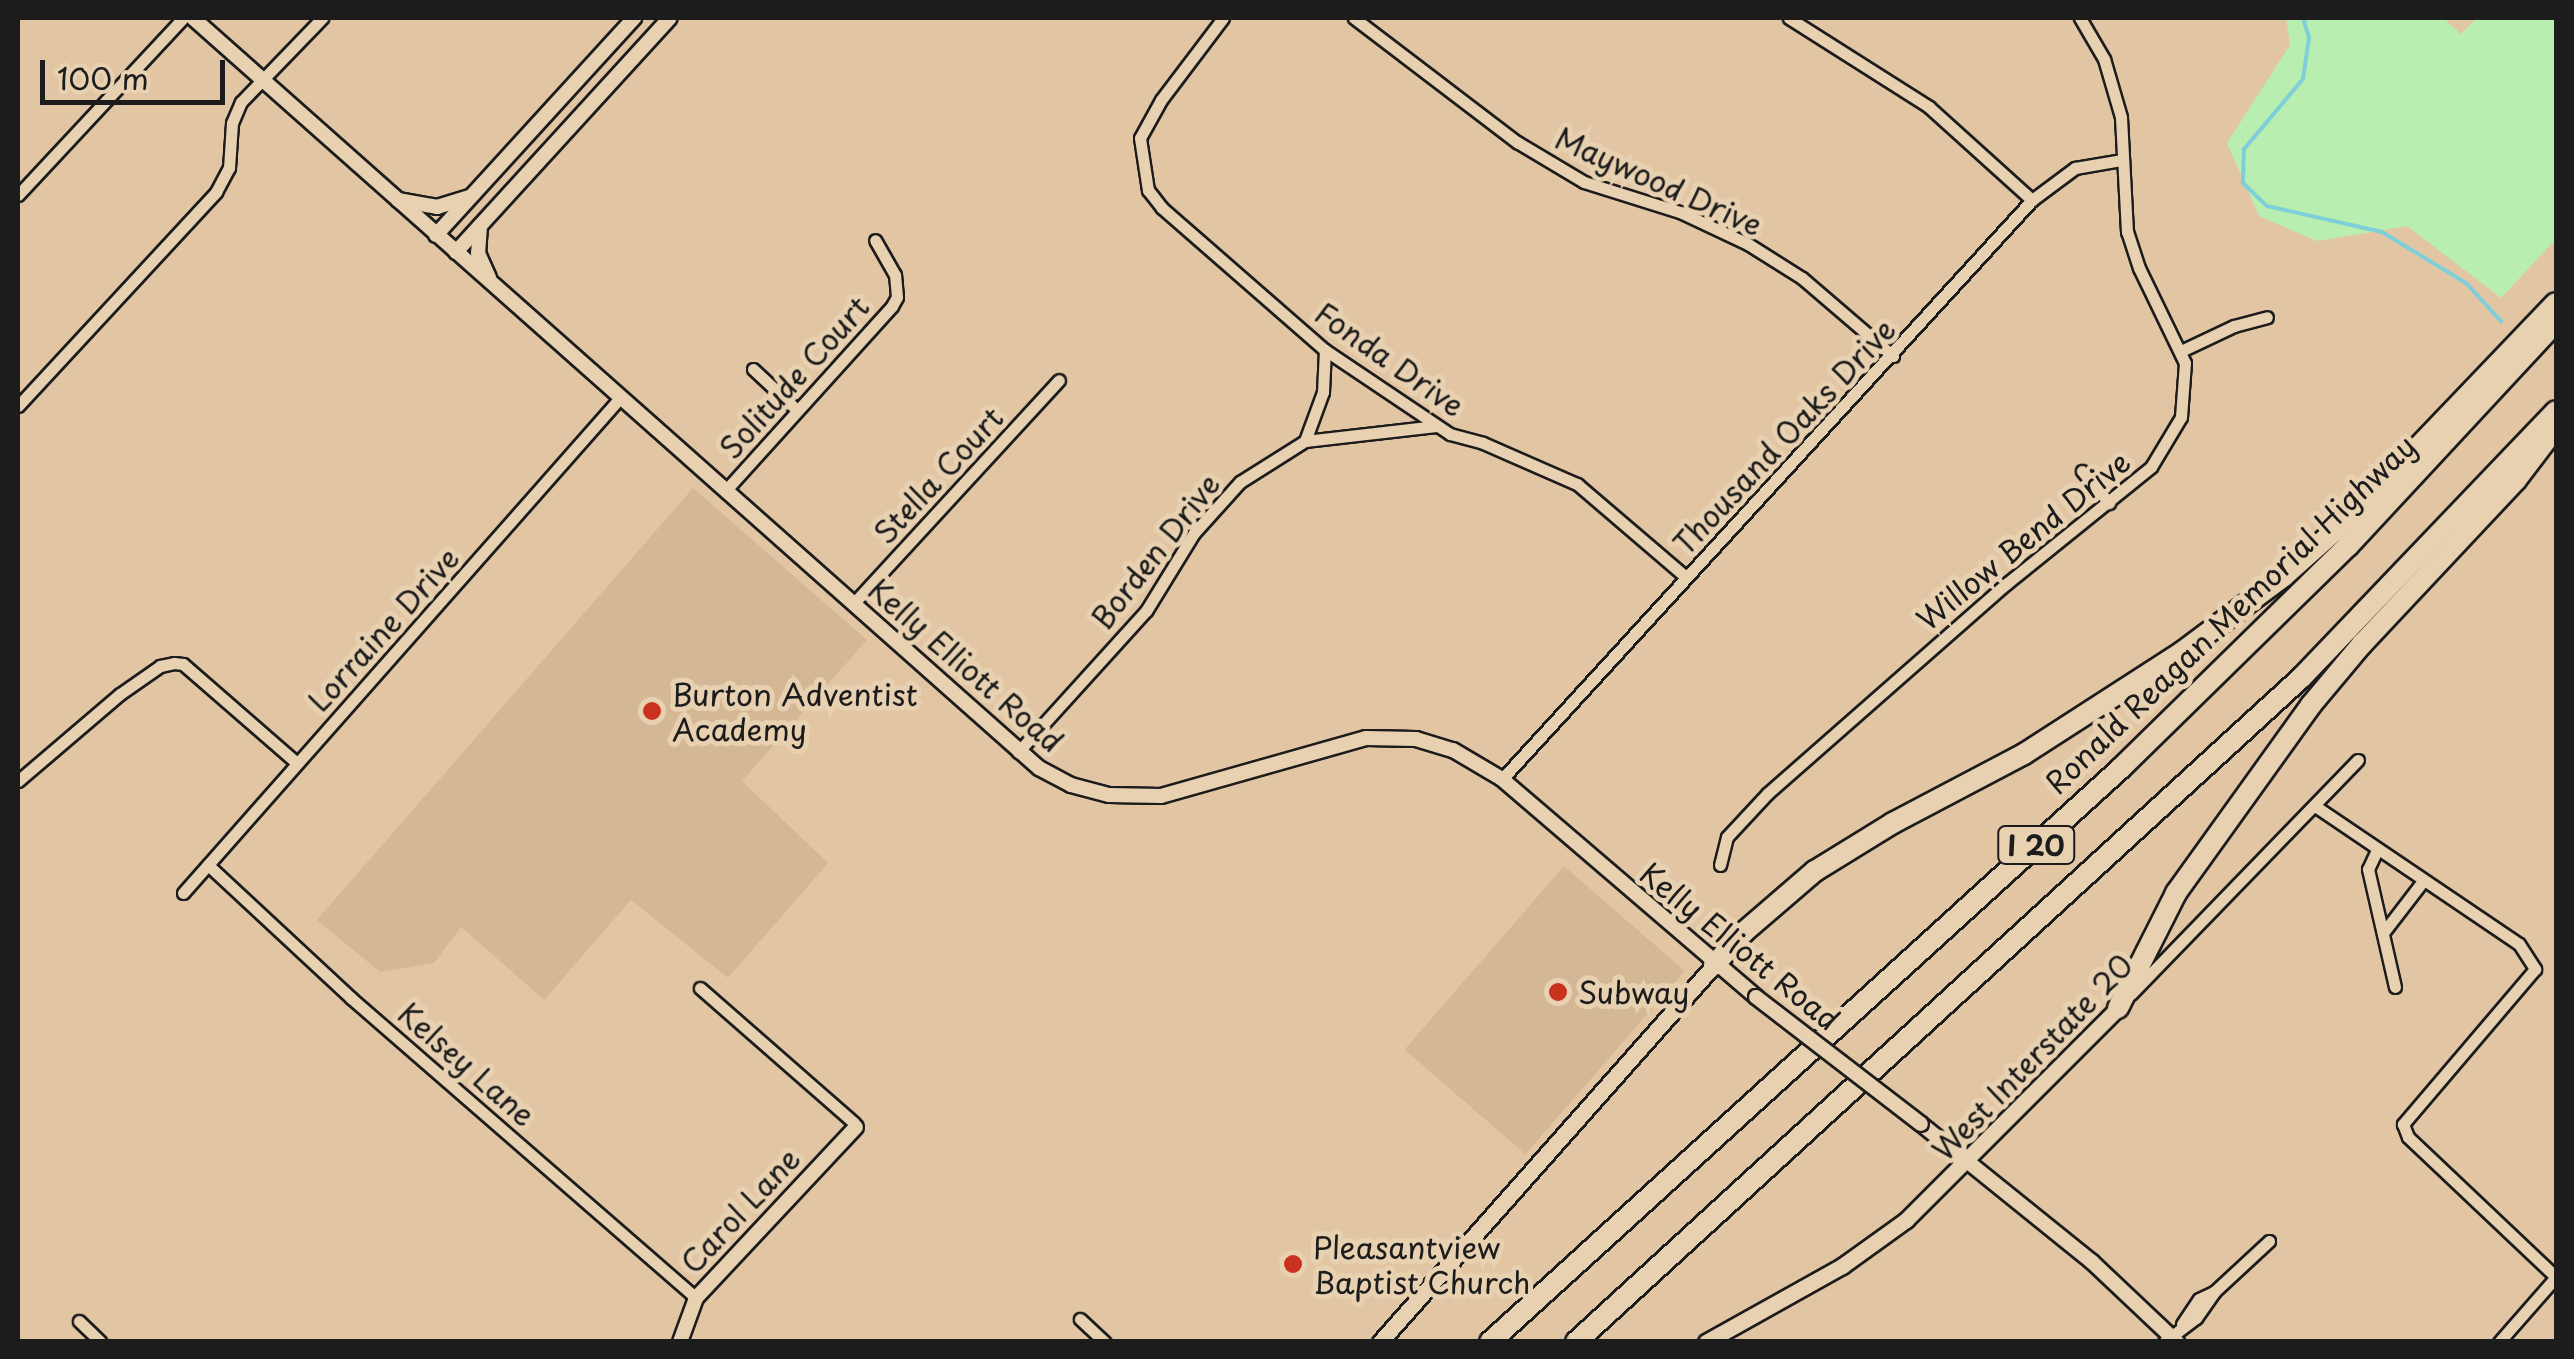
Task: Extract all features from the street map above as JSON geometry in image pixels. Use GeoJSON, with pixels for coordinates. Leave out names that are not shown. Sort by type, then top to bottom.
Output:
{"type":"FeatureCollection","features":[{"type":"Feature","properties":{"kind":"highway"},"geometry":{"type":"LineString","coordinates":[[1714,965],[1744,932],[1815,871],[1879,831],[2038,745],[2182,652],[2284,576],[2369,499],[2556,304]]}},
{"type":"Feature","properties":{"kind":"highway","name":"Ronald Reagan Memorial Highway"},"geometry":{"type":"LineString","coordinates":[[1490,1342],[2121,768],[2348,546],[2556,322]]}},
{"type":"Feature","properties":{"kind":"highway","name":"I 20"},"geometry":{"type":"LineString","coordinates":[[1576,1342],[2301,678],[2556,411]]}},
{"type":"Feature","properties":{"kind":"highway"},"geometry":{"type":"LineString","coordinates":[[2118,1008],[2134,983],[2176,893],[2311,706],[2362,644],[2516,480],[2556,428]]}},
{"type":"Feature","properties":{"kind":"main road"},"geometry":{"type":"LineString","coordinates":[[1380,1342],[1714,965]]}},
{"type":"Feature","properties":{"kind":"main road","name":"West Interstate 20"},"geometry":{"type":"LineString","coordinates":[[1706,1342],[1872,1247],[1968,1161],[2118,1008]]}},
{"type":"Feature","properties":{"kind":"street"},"geometry":{"type":"LineString","coordinates":[[18,195],[183,18]]}},
{"type":"Feature","properties":{"kind":"street","name":"Kelly Elliott Road"},"geometry":{"type":"LineString","coordinates":[[193,18],[1018,752],[1072,784],[1131,797],[1184,791],[1327,746],[1391,736],[1453,750],[1502,780],[1714,965],[2092,1262],[2170,1339]]}},
{"type":"Feature","properties":{"kind":"street"},"geometry":{"type":"LineString","coordinates":[[18,406],[216,192],[229,168],[232,123],[241,102],[322,18]]}},
{"type":"Feature","properties":{"kind":"street"},"geometry":{"type":"LineString","coordinates":[[436,235],[634,18]]}},
{"type":"Feature","properties":{"kind":"street"},"geometry":{"type":"LineString","coordinates":[[456,252],[670,18]]}},
{"type":"Feature","properties":{"kind":"street","name":"Fonda Drive"},"geometry":{"type":"LineString","coordinates":[[1223,18],[1160,100],[1140,138],[1148,190],[1162,208],[1325,350],[1450,434],[1483,443],[1577,484],[1686,578]]}},
{"type":"Feature","properties":{"kind":"street","name":"Maywood Drive"},"geometry":{"type":"LineString","coordinates":[[1354,18],[1553,165],[1618,195],[1702,221],[1748,244],[1802,278],[1892,356]]}},
{"type":"Feature","properties":{"kind":"street"},"geometry":{"type":"LineString","coordinates":[[1789,18],[1928,107],[2032,200]]}},
{"type":"Feature","properties":{"kind":"street","name":"Willow Bend Drive"},"geometry":{"type":"LineString","coordinates":[[1720,865],[1727,837],[1829,735],[2006,584],[2152,468],[2181,417],[2185,363],[2138,268],[2127,232],[2121,117],[2114,89],[2080,18]]}},
{"type":"Feature","properties":{"kind":"street","name":"Thousand Oaks Drive"},"geometry":{"type":"LineString","coordinates":[[1502,780],[2032,200],[2075,168],[2122,160]]}},
{"type":"Feature","properties":{"kind":"street"},"geometry":{"type":"LineString","coordinates":[[395,199],[437,207],[470,197]]}},
{"type":"Feature","properties":{"kind":"street"},"geometry":{"type":"LineString","coordinates":[[480,226],[478,252],[491,283]]}},
{"type":"Feature","properties":{"kind":"street","name":"Solitude Court"},"geometry":{"type":"LineString","coordinates":[[725,491],[897,297],[895,275],[875,240]]}},
{"type":"Feature","properties":{"kind":"street"},"geometry":{"type":"LineString","coordinates":[[2181,350],[2267,317]]}},
{"type":"Feature","properties":{"kind":"street"},"geometry":{"type":"LineString","coordinates":[[1305,441],[1324,392],[1325,350]]}},
{"type":"Feature","properties":{"kind":"street"},"geometry":{"type":"LineString","coordinates":[[753,370],[797,410]]}},
{"type":"Feature","properties":{"kind":"street","name":"Stella Court"},"geometry":{"type":"LineString","coordinates":[[853,604],[1060,380]]}},
{"type":"Feature","properties":{"kind":"street","name":"Lorraine Drive"},"geometry":{"type":"LineString","coordinates":[[183,892],[620,398]]}},
{"type":"Feature","properties":{"kind":"street","name":"Borden Drive"},"geometry":{"type":"LineString","coordinates":[[1018,752],[1146,611],[1215,505],[1264,464],[1305,441],[1438,426]]}},
{"type":"Feature","properties":{"kind":"street"},"geometry":{"type":"LineString","coordinates":[[2082,472],[2109,503]]}},
{"type":"Feature","properties":{"kind":"street"},"geometry":{"type":"LineString","coordinates":[[18,781],[120,694],[160,666],[174,662],[183,664],[297,763]]}},
{"type":"Feature","properties":{"kind":"street","name":"West Interstate 20"},"geometry":{"type":"LineString","coordinates":[[2118,1008],[2358,760]]}},
{"type":"Feature","properties":{"kind":"street"},"geometry":{"type":"LineString","coordinates":[[2314,806],[2519,944],[2535,969],[2404,1124],[2408,1138],[2556,1277],[2498,1342]]}},
{"type":"Feature","properties":{"kind":"street"},"geometry":{"type":"LineString","coordinates":[[2377,850],[2368,868],[2395,987]]}},
{"type":"Feature","properties":{"kind":"street","name":"Kelsey Lane"},"geometry":{"type":"LineString","coordinates":[[208,865],[351,998],[696,1298]]}},
{"type":"Feature","properties":{"kind":"street"},"geometry":{"type":"LineString","coordinates":[[2383,933],[2424,881]]}},
{"type":"Feature","properties":{"kind":"street"},"geometry":{"type":"LineString","coordinates":[[700,988],[855,1125]]}},
{"type":"Feature","properties":{"kind":"street","name":"Carol Lane"},"geometry":{"type":"LineString","coordinates":[[680,1342],[696,1298],[855,1125]]}},
{"type":"Feature","properties":{"kind":"street"},"geometry":{"type":"LineString","coordinates":[[2170,1339],[2182,1324],[2196,1318],[2214,1292],[2268,1241]]}},
{"type":"Feature","properties":{"kind":"street"},"geometry":{"type":"LineString","coordinates":[[1080,1319],[1105,1342]]}},
{"type":"Feature","properties":{"kind":"street"},"geometry":{"type":"LineString","coordinates":[[79,1321],[101,1342]]}},
{"type":"Feature","properties":{"kind":"shaded area","name":"Burton Adventist Academy"},"geometry":{"type":"Polygon","coordinates":[[[693,488],[867,640],[742,781],[828,863],[728,978],[631,900],[544,1000],[461,927],[434,963],[380,972],[317,920],[693,488]]]}},
{"type":"Feature","properties":{"kind":"shaded area"},"geometry":{"type":"Polygon","coordinates":[[[1564,866],[1685,971],[1525,1154],[1405,1049],[1564,866]]]}},
{"type":"Feature","properties":{"kind":"green space"},"geometry":{"type":"Polygon","coordinates":[[[2286,18],[2443,18],[2461,34],[2477,18],[2556,18],[2556,239],[2501,298],[2407,226],[2317,241],[2259,216],[2227,143],[2290,45],[2286,18]]]}},
{"type":"Feature","properties":{"kind":"waterway"},"geometry":{"type":"LineString","coordinates":[[2303,18],[2309,38],[2303,79],[2244,149],[2243,183],[2267,206],[2382,232],[2466,283],[2501,321]]}},
{"type":"Feature","properties":{"kind":"place","name":"Burton Adventist Academy"},"geometry":{"type":"Point","coordinates":[652,711]}},
{"type":"Feature","properties":{"kind":"place","name":"Subway"},"geometry":{"type":"Point","coordinates":[1558,992]}},
{"type":"Feature","properties":{"kind":"place","name":"Pleasantview Baptist Church"},"geometry":{"type":"Point","coordinates":[1293,1264]}}]}
